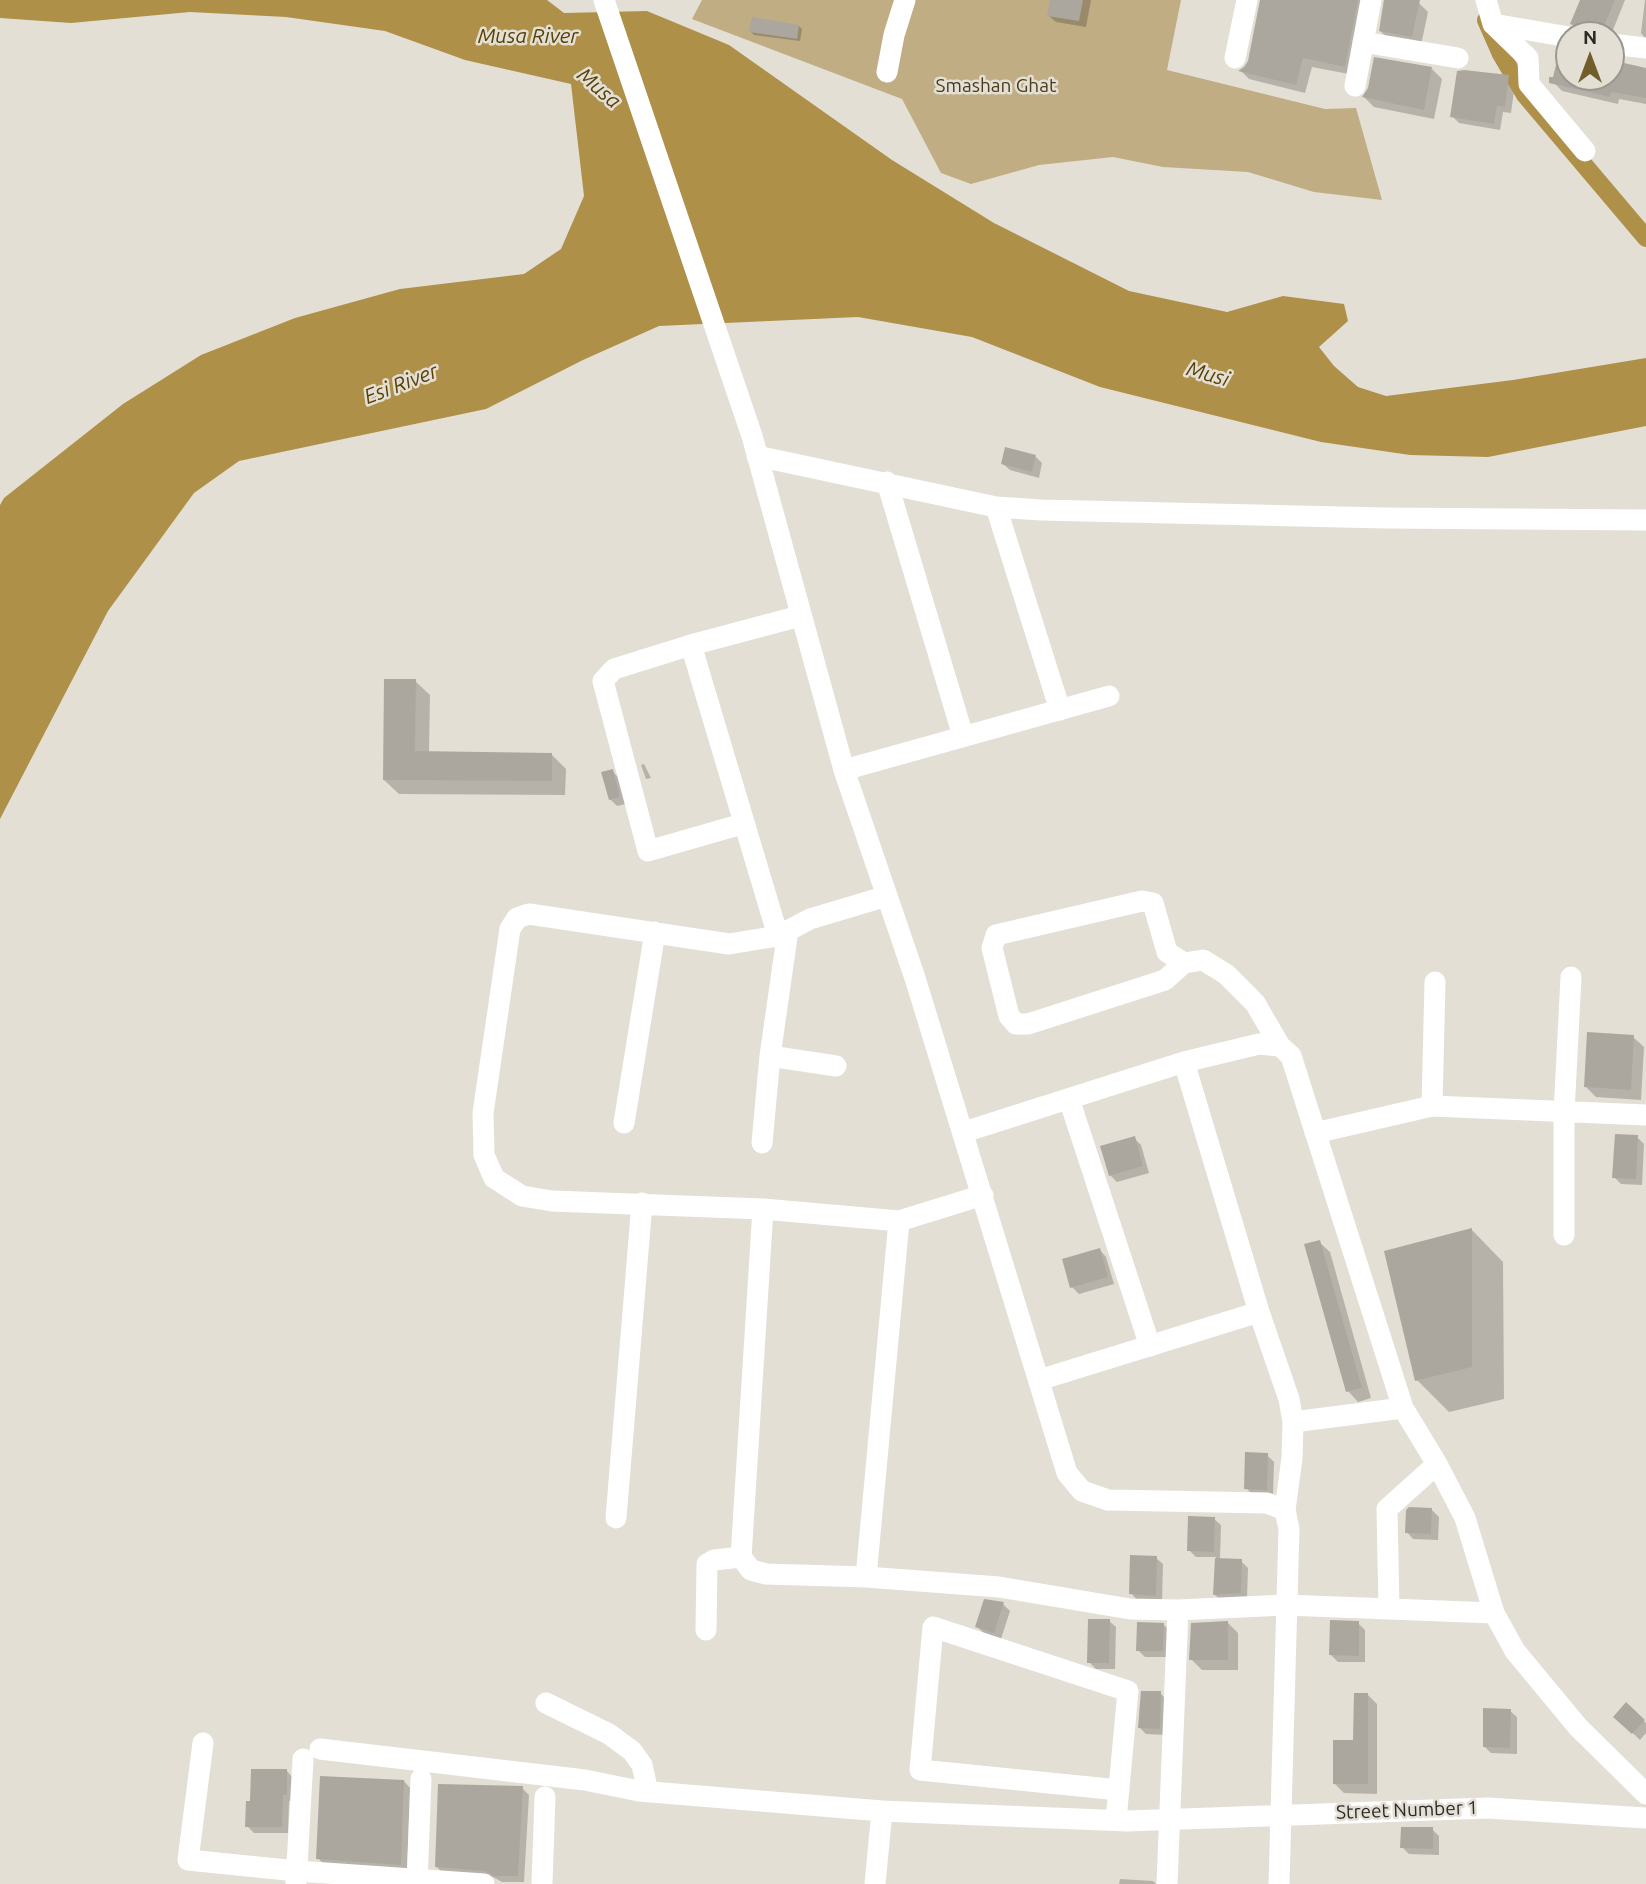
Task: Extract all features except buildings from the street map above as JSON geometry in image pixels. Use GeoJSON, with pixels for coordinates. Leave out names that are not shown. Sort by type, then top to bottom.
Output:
{"type":"FeatureCollection","features":[{"type":"Feature","properties":{"kind":"street"},"geometry":{"type":"LineString","coordinates":[[604,0],[755,446],[844,770],[964,1132],[1067,1474],[1082,1491],[1108,1500],[1267,1503],[1285,1510]]}},
{"type":"Feature","properties":{"kind":"street"},"geometry":{"type":"LineString","coordinates":[[887,72],[894,35],[905,0]]}},
{"type":"Feature","properties":{"kind":"street"},"geometry":{"type":"LineString","coordinates":[[1235,58],[1247,0]]}},
{"type":"Feature","properties":{"kind":"street"},"geometry":{"type":"LineString","coordinates":[[1354,86],[1371,0]]}},
{"type":"Feature","properties":{"kind":"street"},"geometry":{"type":"LineString","coordinates":[[1486,0],[1493,24],[1528,58],[1529,84],[1586,151]]}},
{"type":"Feature","properties":{"kind":"street"},"geometry":{"type":"LineString","coordinates":[[1493,24],[1555,35]]}},
{"type":"Feature","properties":{"kind":"street"},"geometry":{"type":"LineString","coordinates":[[1363,42],[1458,58]]}},
{"type":"Feature","properties":{"kind":"street"},"geometry":{"type":"LineString","coordinates":[[1625,46],[1646,48]]}},
{"type":"Feature","properties":{"kind":"street"},"geometry":{"type":"LineString","coordinates":[[755,446],[887,482],[996,507],[1384,519],[1646,520]]}},
{"type":"Feature","properties":{"kind":"street"},"geometry":{"type":"LineString","coordinates":[[887,482],[963,736]]}},
{"type":"Feature","properties":{"kind":"street"},"geometry":{"type":"LineString","coordinates":[[996,507],[1060,710]]}},
{"type":"Feature","properties":{"kind":"street"},"geometry":{"type":"LineString","coordinates":[[743,824],[648,850],[603,681],[614,669],[800,615]]}},
{"type":"Feature","properties":{"kind":"street"},"geometry":{"type":"LineString","coordinates":[[691,645],[743,824],[783,933],[762,1143]]}},
{"type":"Feature","properties":{"kind":"street"},"geometry":{"type":"LineString","coordinates":[[844,770],[1109,696]]}},
{"type":"Feature","properties":{"kind":"street"},"geometry":{"type":"LineString","coordinates":[[887,896],[810,919],[783,933],[730,944],[529,914],[517,918],[510,929],[482,1113],[484,1155],[494,1178],[522,1196],[552,1201],[763,1209],[899,1221],[983,1195]]}},
{"type":"Feature","properties":{"kind":"street"},"geometry":{"type":"LineString","coordinates":[[1184,963],[1167,952],[1153,903],[1142,901],[996,935],[992,948],[1009,1016],[1016,1024],[1028,1024],[1165,980],[1184,963],[1203,960],[1226,974],[1255,1003],[1280,1046],[1291,1056],[1403,1408],[1437,1464],[1465,1518],[1494,1613],[1516,1651],[1578,1727],[1646,1794]]}},
{"type":"Feature","properties":{"kind":"street"},"geometry":{"type":"LineString","coordinates":[[624,1123],[655,932]]}},
{"type":"Feature","properties":{"kind":"street"},"geometry":{"type":"LineString","coordinates":[[1564,1235],[1564,1113],[1571,977]]}},
{"type":"Feature","properties":{"kind":"street"},"geometry":{"type":"LineString","coordinates":[[1432,1106],[1435,982]]}},
{"type":"Feature","properties":{"kind":"street"},"geometry":{"type":"LineString","coordinates":[[964,1132],[1184,1062],[1259,1044],[1280,1046]]}},
{"type":"Feature","properties":{"kind":"street"},"geometry":{"type":"LineString","coordinates":[[770,1056],[836,1066]]}},
{"type":"Feature","properties":{"kind":"street"},"geometry":{"type":"LineString","coordinates":[[1184,1062],[1259,1312],[1289,1399],[1293,1422],[1292,1458],[1285,1510],[1289,1529],[1279,1884]]}},
{"type":"Feature","properties":{"kind":"street"},"geometry":{"type":"LineString","coordinates":[[1069,1099],[1150,1346]]}},
{"type":"Feature","properties":{"kind":"street"},"geometry":{"type":"LineString","coordinates":[[1315,1133],[1432,1106],[1646,1115]]}},
{"type":"Feature","properties":{"kind":"street"},"geometry":{"type":"LineString","coordinates":[[616,1518],[642,1203]]}},
{"type":"Feature","properties":{"kind":"street"},"geometry":{"type":"LineString","coordinates":[[763,1209],[741,1557],[751,1570],[766,1574],[866,1577],[999,1587],[1130,1609],[1178,1610],[1285,1605],[1494,1613]]}},
{"type":"Feature","properties":{"kind":"street"},"geometry":{"type":"LineString","coordinates":[[866,1577],[899,1221]]}},
{"type":"Feature","properties":{"kind":"street"},"geometry":{"type":"LineString","coordinates":[[1039,1380],[1259,1312]]}},
{"type":"Feature","properties":{"kind":"street"},"geometry":{"type":"LineString","coordinates":[[1293,1422],[1403,1408]]}},
{"type":"Feature","properties":{"kind":"street"},"geometry":{"type":"LineString","coordinates":[[1388,1609],[1387,1509],[1437,1464]]}},
{"type":"Feature","properties":{"kind":"street"},"geometry":{"type":"LineString","coordinates":[[706,1630],[707,1564],[714,1560],[741,1557]]}},
{"type":"Feature","properties":{"kind":"street"},"geometry":{"type":"LineString","coordinates":[[1167,1884],[1178,1610]]}},
{"type":"Feature","properties":{"kind":"street"},"geometry":{"type":"LineString","coordinates":[[1116,1821],[1119,1790],[1128,1692],[933,1627],[920,1770],[1119,1790]]}},
{"type":"Feature","properties":{"kind":"street"},"geometry":{"type":"LineString","coordinates":[[546,1703],[609,1734],[632,1751],[642,1765],[648,1792]]}},
{"type":"Feature","properties":{"kind":"street"},"geometry":{"type":"LineString","coordinates":[[203,1743],[188,1860],[296,1877],[484,1884]]}},
{"type":"Feature","properties":{"kind":"street","name":"Street Number 1"},"geometry":{"type":"LineString","coordinates":[[296,1877],[311,1754],[585,1780],[648,1792],[882,1811],[1116,1821],[1488,1808],[1646,1818]]}},
{"type":"Feature","properties":{"kind":"street"},"geometry":{"type":"LineString","coordinates":[[417,1882],[421,1779]]}},
{"type":"Feature","properties":{"kind":"street"},"geometry":{"type":"LineString","coordinates":[[542,1884],[545,1797]]}},
{"type":"Feature","properties":{"kind":"street"},"geometry":{"type":"LineString","coordinates":[[875,1884],[882,1811]]}},
{"type":"Feature","properties":{"kind":"green space","name":"Smashan Ghat"},"geometry":{"type":"Polygon","coordinates":[[[702,0],[1181,0],[1167,70],[1325,109],[1356,108],[1382,200],[1314,192],[1248,172],[1163,167],[1113,157],[1039,165],[971,184],[941,173],[902,99],[692,19],[702,0]]]}},
{"type":"Feature","properties":{"kind":"water"},"geometry":{"type":"Polygon","coordinates":[[[0,0],[547,0],[564,13],[647,11],[729,45],[892,160],[994,223],[1129,291],[1227,312],[1283,296],[1344,304],[1348,321],[1319,347],[1334,366],[1358,387],[1386,396],[1513,380],[1646,358],[1646,426],[1488,457],[1410,455],[1321,442],[1100,387],[972,337],[858,317],[659,326],[583,360],[486,409],[239,461],[194,493],[108,611],[0,819],[0,505],[4,498],[123,404],[201,355],[295,318],[400,289],[524,274],[561,249],[584,196],[571,84],[465,60],[385,31],[286,17],[190,12],[71,23],[0,18],[0,0]]]}},
{"type":"Feature","properties":{"kind":"waterway"},"geometry":{"type":"LineString","coordinates":[[1486,20],[1501,54],[1525,95],[1646,238]]}},
{"type":"Feature","properties":{"kind":"water label","name":"Musa River"},"geometry":{"type":"Point","coordinates":[528,36]}},
{"type":"Feature","properties":{"kind":"water label","name":"Musa"},"geometry":{"type":"Point","coordinates":[599,88]}},
{"type":"Feature","properties":{"kind":"water label","name":"Musi"},"geometry":{"type":"Point","coordinates":[1208,374]}},
{"type":"Feature","properties":{"kind":"water label","name":"Esi River"},"geometry":{"type":"Point","coordinates":[401,384]}}]}
